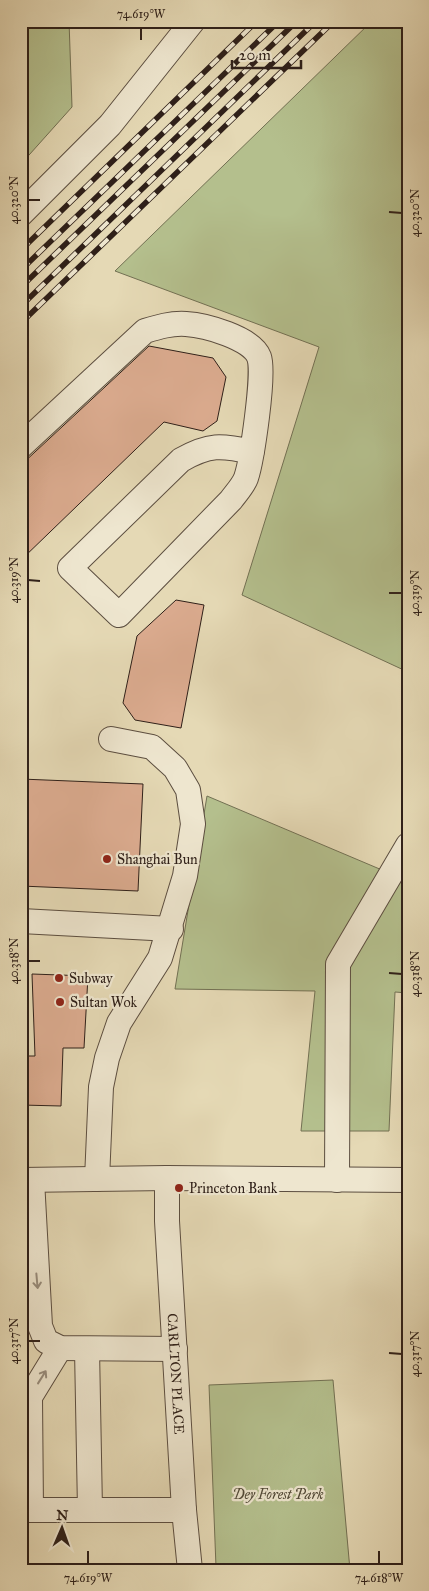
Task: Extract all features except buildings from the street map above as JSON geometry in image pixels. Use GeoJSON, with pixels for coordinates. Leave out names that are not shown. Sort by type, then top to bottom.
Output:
{"type":"FeatureCollection","features":[{"type":"Feature","properties":{"kind":"street"},"geometry":{"type":"LineString","coordinates":[[21,214],[110,125],[193,21]]}},
{"type":"Feature","properties":{"kind":"street"},"geometry":{"type":"LineString","coordinates":[[21,446],[144,331],[168,324],[187,324],[246,341],[259,357],[260,379],[252,452],[246,480],[231,500],[119,615],[70,568],[181,460],[198,450],[214,446],[252,452]]}},
{"type":"Feature","properties":{"kind":"street"},"geometry":{"type":"LineString","coordinates":[[97,1179],[101,1088],[107,1058],[119,1023],[160,958],[171,929],[185,876],[193,824],[188,790],[175,768],[152,746],[110,739]]}},
{"type":"Feature","properties":{"kind":"street"},"geometry":{"type":"LineString","coordinates":[[337,1180],[338,964],[408,845]]}},
{"type":"Feature","properties":{"kind":"street"},"geometry":{"type":"LineString","coordinates":[[21,920],[171,929]]}},
{"type":"Feature","properties":{"kind":"street"},"geometry":{"type":"LineString","coordinates":[[175,1349],[60,1348],[46,1341],[40,1326],[27,1180],[167,1178],[408,1180]]}},
{"type":"Feature","properties":{"kind":"street","name":"CARLTON PLACE"},"geometry":{"type":"LineString","coordinates":[[167,1178],[167,1221],[184,1510],[190,1570]]}},
{"type":"Feature","properties":{"kind":"street"},"geometry":{"type":"LineString","coordinates":[[60,1348],[30,1397],[26,1510],[184,1510]]}},
{"type":"Feature","properties":{"kind":"street"},"geometry":{"type":"LineString","coordinates":[[88,1349],[90,1510]]}},
{"type":"Feature","properties":{"kind":"path"},"geometry":{"type":"LineString","coordinates":[[217,1570],[316,1570]]}},
{"type":"Feature","properties":{"kind":"green space"},"geometry":{"type":"Polygon","coordinates":[[[21,21],[69,21],[72,107],[21,164],[21,21]]]}},
{"type":"Feature","properties":{"kind":"green space"},"geometry":{"type":"Polygon","coordinates":[[[372,21],[408,21],[408,672],[242,595],[319,347],[115,271],[372,21]]]}},
{"type":"Feature","properties":{"kind":"green space"},"geometry":{"type":"Polygon","coordinates":[[[207,796],[408,881],[408,993],[395,992],[389,1131],[301,1131],[315,991],[175,989],[207,796]]]}},
{"type":"Feature","properties":{"kind":"green space","name":"Dey Forest Park"},"geometry":{"type":"Polygon","coordinates":[[[333,1380],[350,1570],[323,1570],[314,1565],[216,1567],[209,1385],[333,1380]]]}},
{"type":"Feature","properties":{"kind":"railway"},"geometry":{"type":"LineString","coordinates":[[21,250],[257,21]]}},
{"type":"Feature","properties":{"kind":"railway"},"geometry":{"type":"LineString","coordinates":[[21,270],[279,21]]}},
{"type":"Feature","properties":{"kind":"railway"},"geometry":{"type":"LineString","coordinates":[[21,287],[297,21]]}},
{"type":"Feature","properties":{"kind":"railway"},"geometry":{"type":"LineString","coordinates":[[21,306],[316,21]]}},
{"type":"Feature","properties":{"kind":"railway"},"geometry":{"type":"LineString","coordinates":[[21,323],[334,21]]}},
{"type":"Feature","properties":{"kind":"place","name":"Shanghai Bun"},"geometry":{"type":"Point","coordinates":[107,859]}},
{"type":"Feature","properties":{"kind":"place","name":"Subway"},"geometry":{"type":"Point","coordinates":[59,978]}},
{"type":"Feature","properties":{"kind":"place","name":"Sultan Wok"},"geometry":{"type":"Point","coordinates":[60,1002]}},
{"type":"Feature","properties":{"kind":"place","name":"Princeton Bank"},"geometry":{"type":"Point","coordinates":[179,1188]}}]}
